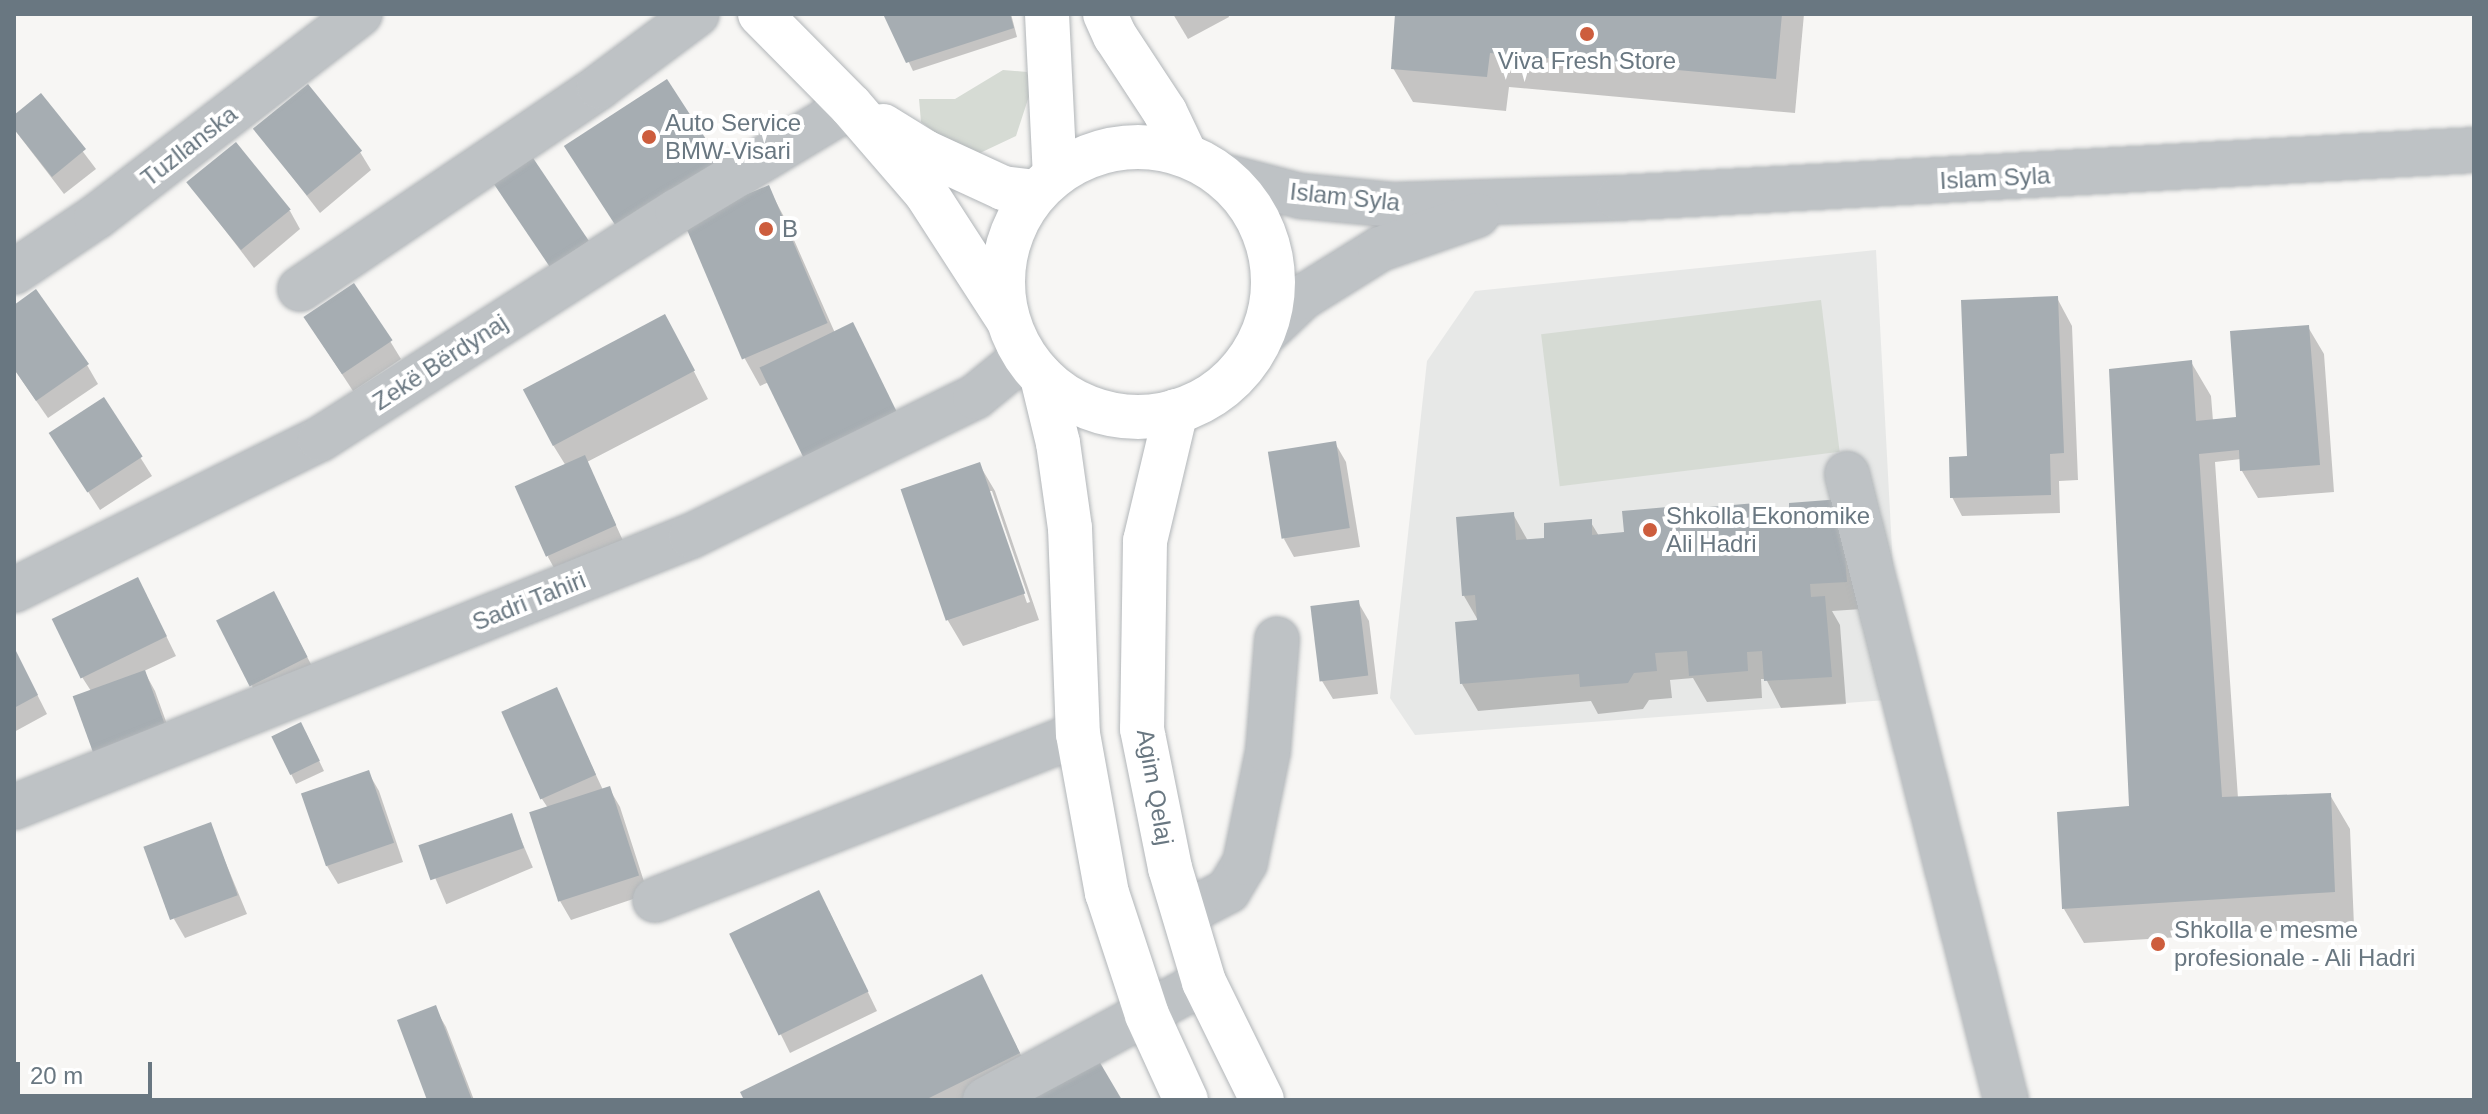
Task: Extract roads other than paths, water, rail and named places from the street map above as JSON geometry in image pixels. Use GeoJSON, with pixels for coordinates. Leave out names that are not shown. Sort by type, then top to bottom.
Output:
{"type":"FeatureCollection","features":[{"type":"Feature","properties":{"kind":"main road"},"geometry":{"type":"LineString","coordinates":[[760,14],[851,106],[926,193],[1025,351],[1086,407],[1115,415],[1146,417],[1176,411],[1212,395],[1241,369],[1262,336],[1273,293],[1270,249],[1253,209],[1224,176],[1185,154],[1140,146],[1110,150],[1095,153],[1044,184],[1003,188],[925,152],[851,106]]}},
{"type":"Feature","properties":{"kind":"main road"},"geometry":{"type":"LineString","coordinates":[[1047,14],[1044,184],[1009,241],[1003,280],[1058,443],[1070,528],[1078,734],[1107,893],[1147,1015],[1186,1100]]}},
{"type":"Feature","properties":{"kind":"main road"},"geometry":{"type":"LineString","coordinates":[[1105,14],[1115,36],[1165,112],[1185,154]]}},
{"type":"Feature","properties":{"kind":"main road","name":"Agim Qelaj"},"geometry":{"type":"LineString","coordinates":[[1176,411],[1145,541],[1142,729],[1170,868],[1204,982],[1262,1100]]}},
{"type":"Feature","properties":{"kind":"street","name":"Tuzllanska"},"geometry":{"type":"LineString","coordinates":[[14,272],[96,217],[360,14]]}},
{"type":"Feature","properties":{"kind":"street"},"geometry":{"type":"LineString","coordinates":[[300,289],[599,87],[697,14]]}},
{"type":"Feature","properties":{"kind":"street","name":"Zekë Bërdynaj"},"geometry":{"type":"LineString","coordinates":[[14,590],[320,439],[677,211],[851,106]]}},
{"type":"Feature","properties":{"kind":"street","name":"Islam Syla"},"geometry":{"type":"LineString","coordinates":[[1224,176],[1301,196],[1393,205],[2085,173],[2474,150]]}},
{"type":"Feature","properties":{"kind":"street","name":"Islam Syla"},"geometry":{"type":"LineString","coordinates":[[1262,336],[1303,297],[1380,249],[1517,201]]}},
{"type":"Feature","properties":{"kind":"street","name":"Sadri Tahiri"},"geometry":{"type":"LineString","coordinates":[[14,807],[691,536],[975,397],[1025,351]]}},
{"type":"Feature","properties":{"kind":"street"},"geometry":{"type":"LineString","coordinates":[[1847,474],[2006,1100]]}},
{"type":"Feature","properties":{"kind":"street"},"geometry":{"type":"LineString","coordinates":[[1184,914],[1228,891],[1245,863],[1268,751],[1277,639]]}},
{"type":"Feature","properties":{"kind":"street"},"geometry":{"type":"LineString","coordinates":[[655,900],[829,835],[1078,734]]}},
{"type":"Feature","properties":{"kind":"street"},"geometry":{"type":"LineString","coordinates":[[985,1100],[1204,982]]}},
{"type":"Feature","properties":{"kind":"place","name":"Viva Fresh Store"},"geometry":{"type":"Point","coordinates":[1587,34]}},
{"type":"Feature","properties":{"kind":"place","name":"Auto Service BMW-Visari"},"geometry":{"type":"Point","coordinates":[649,137]}},
{"type":"Feature","properties":{"kind":"place","name":"B"},"geometry":{"type":"Point","coordinates":[766,229]}},
{"type":"Feature","properties":{"kind":"place","name":"Shkolla Ekonomike Ali Hadri"},"geometry":{"type":"Point","coordinates":[1650,530]}},
{"type":"Feature","properties":{"kind":"place","name":"Shkolla e mesme profesionale - Ali Hadri"},"geometry":{"type":"Point","coordinates":[2158,944]}}]}
